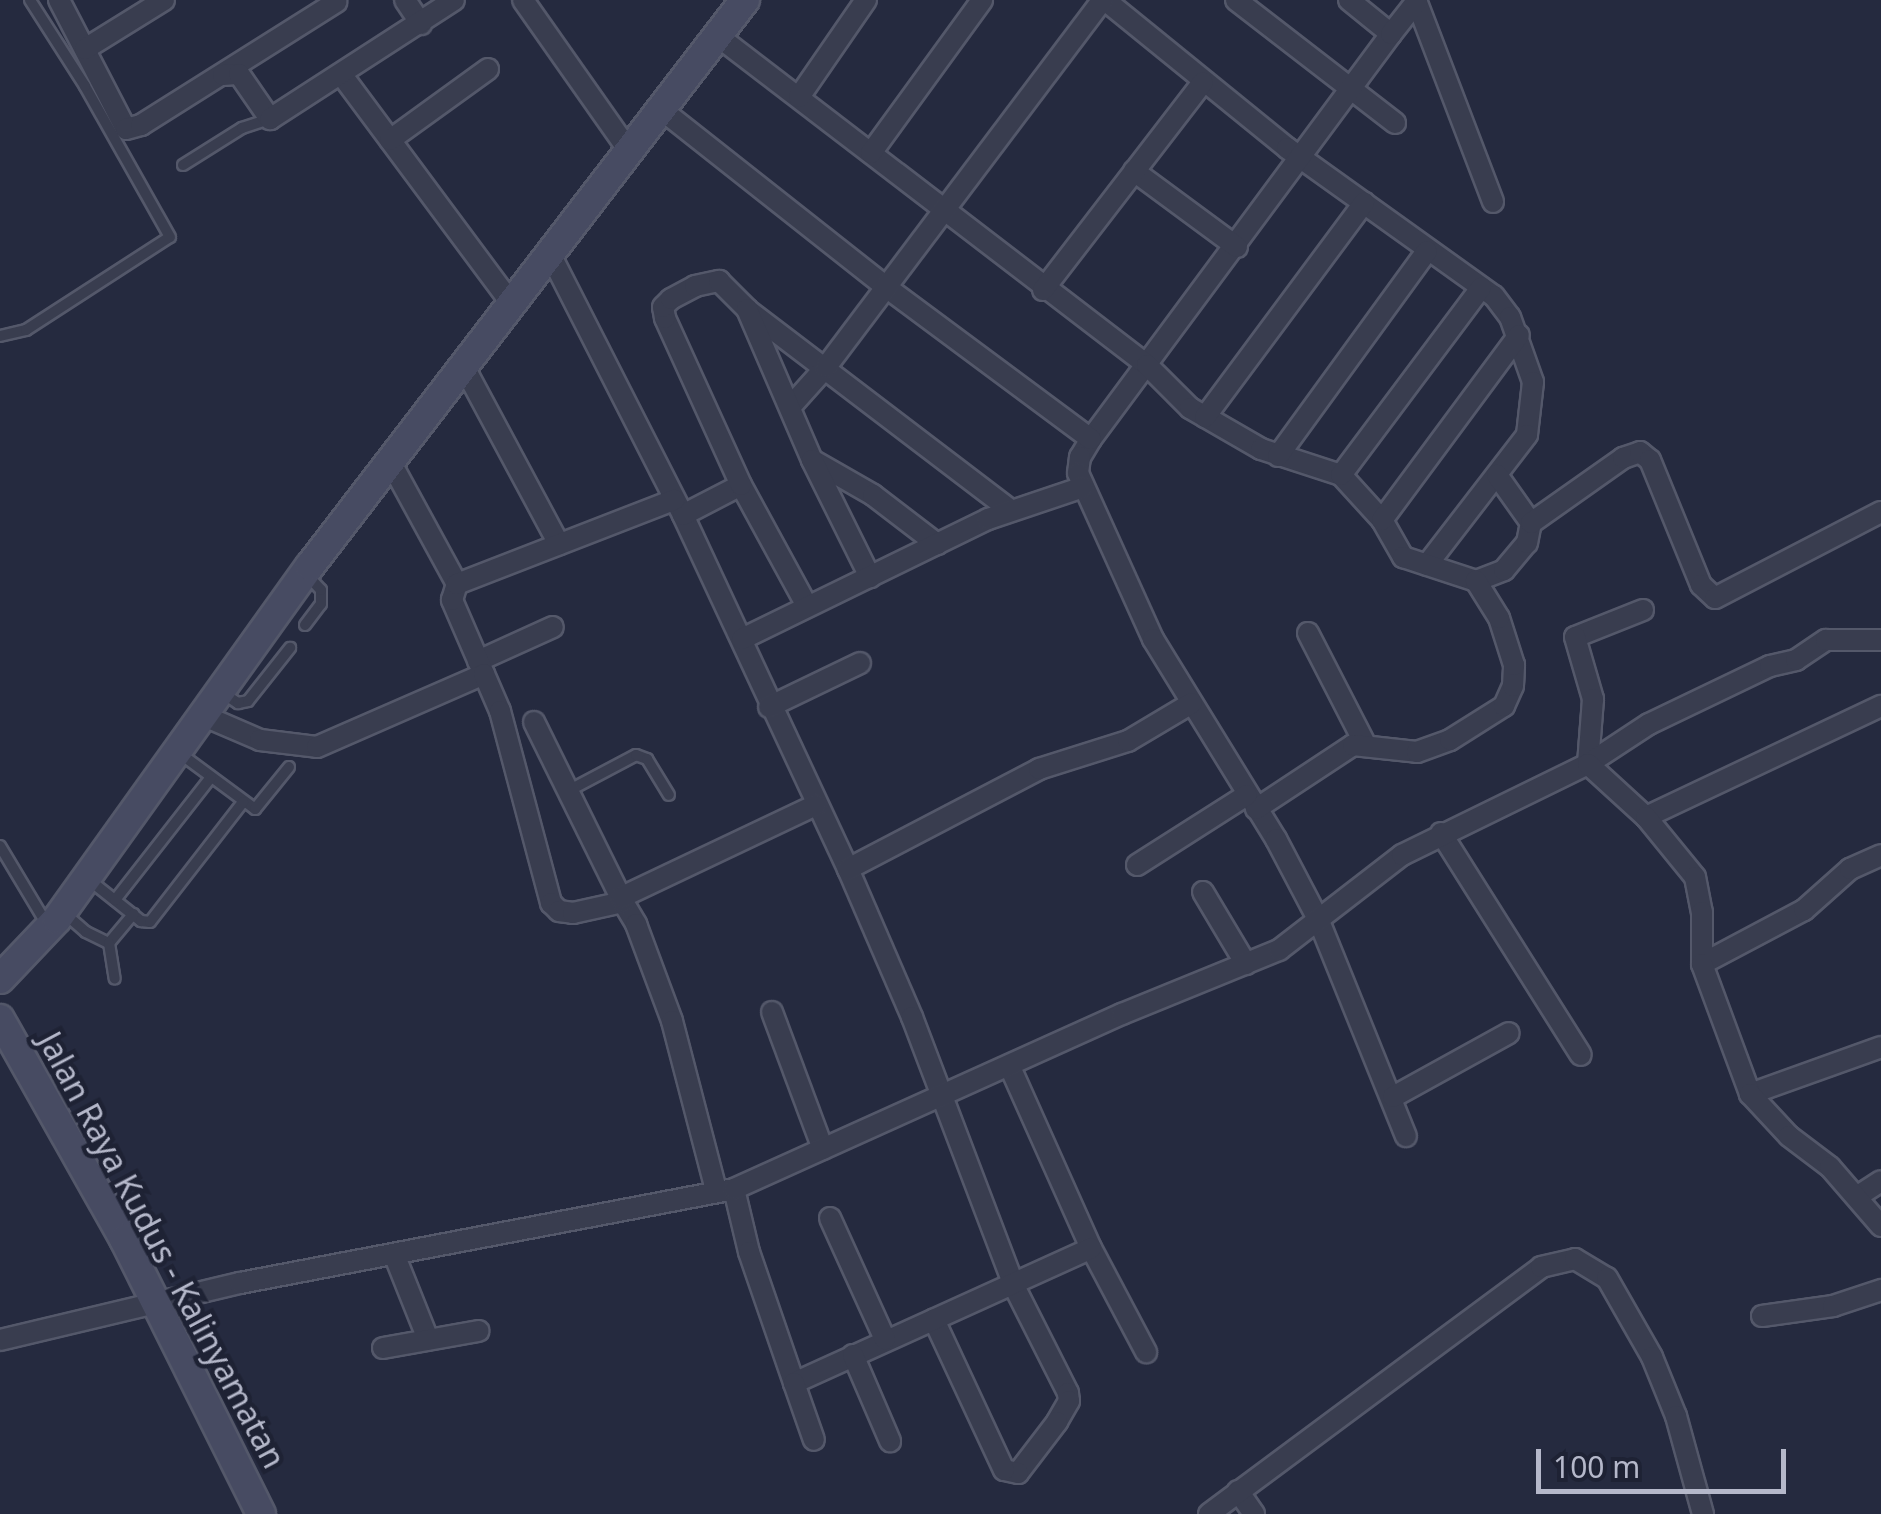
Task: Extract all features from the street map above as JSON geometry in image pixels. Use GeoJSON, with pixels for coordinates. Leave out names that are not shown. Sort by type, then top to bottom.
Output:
{"type":"FeatureCollection","features":[{"type":"Feature","properties":{"kind":"street"},"geometry":{"type":"LineString","coordinates":[[59,0],[126,129],[142,125],[336,2]]}},
{"type":"Feature","properties":{"kind":"street"},"geometry":{"type":"LineString","coordinates":[[85,50],[164,0]]}},
{"type":"Feature","properties":{"kind":"street"},"geometry":{"type":"LineString","coordinates":[[405,0],[421,24]]}},
{"type":"Feature","properties":{"kind":"street"},"geometry":{"type":"LineString","coordinates":[[224,75],[239,74],[270,119],[454,0]]}},
{"type":"Feature","properties":{"kind":"street"},"geometry":{"type":"LineString","coordinates":[[523,0],[630,151]]}},
{"type":"Feature","properties":{"kind":"street"},"geometry":{"type":"LineString","coordinates":[[0,979],[56,920],[305,573],[745,0]]}},
{"type":"Feature","properties":{"kind":"street"},"geometry":{"type":"LineString","coordinates":[[798,96],[866,0]]}},
{"type":"Feature","properties":{"kind":"street"},"geometry":{"type":"LineString","coordinates":[[871,153],[982,0]]}},
{"type":"Feature","properties":{"kind":"street"},"geometry":{"type":"LineString","coordinates":[[790,406],[826,367],[1104,0],[1302,159],[1501,304],[1518,335],[1533,382],[1530,425],[1497,475],[1427,565]]}},
{"type":"Feature","properties":{"kind":"street"},"geometry":{"type":"LineString","coordinates":[[1236,0],[1395,123]]}},
{"type":"Feature","properties":{"kind":"street"},"geometry":{"type":"LineString","coordinates":[[1349,0],[1392,34]]}},
{"type":"Feature","properties":{"kind":"street"},"geometry":{"type":"LineString","coordinates":[[1406,1136],[1318,921],[1138,611],[1083,487],[1079,464],[1091,440],[1416,0]]}},
{"type":"Feature","properties":{"kind":"street"},"geometry":{"type":"LineString","coordinates":[[1416,0],[1494,202]]}},
{"type":"Feature","properties":{"kind":"street"},"geometry":{"type":"LineString","coordinates":[[719,37],[1043,290],[1147,366],[1177,398],[1278,456],[1341,475],[1382,520],[1403,556],[1476,581],[1504,570],[1527,543],[1531,523],[1623,458],[1640,452],[1650,460],[1701,585],[1715,598],[1880,514]]}},
{"type":"Feature","properties":{"kind":"street"},"geometry":{"type":"LineString","coordinates":[[390,140],[488,68]]}},
{"type":"Feature","properties":{"kind":"street"},"geometry":{"type":"LineString","coordinates":[[340,74],[512,304]]}},
{"type":"Feature","properties":{"kind":"street"},"geometry":{"type":"LineString","coordinates":[[1043,290],[1203,82]]}},
{"type":"Feature","properties":{"kind":"street"},"geometry":{"type":"LineString","coordinates":[[662,110],[886,287],[1091,440]]}},
{"type":"Feature","properties":{"kind":"street"},"geometry":{"type":"LineString","coordinates":[[1134,170],[1237,247]]}},
{"type":"Feature","properties":{"kind":"street"},"geometry":{"type":"LineString","coordinates":[[1205,417],[1364,203]]}},
{"type":"Feature","properties":{"kind":"street"},"geometry":{"type":"LineString","coordinates":[[1278,456],[1427,251]]}},
{"type":"Feature","properties":{"kind":"street"},"geometry":{"type":"LineString","coordinates":[[550,254],[742,638],[769,707],[848,869],[912,1018],[1014,1286],[1070,1397],[1058,1422],[1018,1473],[1004,1470],[934,1320]]}},
{"type":"Feature","properties":{"kind":"street"},"geometry":{"type":"LineString","coordinates":[[807,606],[741,485],[663,307],[696,286],[719,281],[747,310],[1010,510]]}},
{"type":"Feature","properties":{"kind":"street"},"geometry":{"type":"LineString","coordinates":[[1341,475],[1481,288]]}},
{"type":"Feature","properties":{"kind":"street"},"geometry":{"type":"LineString","coordinates":[[747,310],[812,460],[870,578]]}},
{"type":"Feature","properties":{"kind":"street"},"geometry":{"type":"LineString","coordinates":[[1382,520],[1518,335]]}},
{"type":"Feature","properties":{"kind":"street"},"geometry":{"type":"LineString","coordinates":[[464,367],[559,544]]}},
{"type":"Feature","properties":{"kind":"street"},"geometry":{"type":"LineString","coordinates":[[812,460],[873,495],[937,544]]}},
{"type":"Feature","properties":{"kind":"street"},"geometry":{"type":"LineString","coordinates":[[390,462],[457,584],[452,600],[500,711],[550,903],[559,912],[573,913],[622,899],[816,805]]}},
{"type":"Feature","properties":{"kind":"street"},"geometry":{"type":"LineString","coordinates":[[1497,475],[1531,523]]}},
{"type":"Feature","properties":{"kind":"street"},"geometry":{"type":"LineString","coordinates":[[457,584],[559,544],[741,485]]}},
{"type":"Feature","properties":{"kind":"street"},"geometry":{"type":"LineString","coordinates":[[742,638],[1010,510],[1083,487]]}},
{"type":"Feature","properties":{"kind":"street"},"geometry":{"type":"LineString","coordinates":[[1137,864],[1333,756],[1364,744],[1406,754],[1416,752],[1450,740],[1504,706],[1513,686],[1514,664],[1499,618],[1476,581]]}},
{"type":"Feature","properties":{"kind":"street"},"geometry":{"type":"LineString","coordinates":[[1588,764],[1592,699],[1575,637],[1644,610]]}},
{"type":"Feature","properties":{"kind":"street"},"geometry":{"type":"LineString","coordinates":[[202,715],[260,740],[317,747],[481,667],[553,627]]}},
{"type":"Feature","properties":{"kind":"street"},"geometry":{"type":"LineString","coordinates":[[1308,633],[1364,744]]}},
{"type":"Feature","properties":{"kind":"street"},"geometry":{"type":"LineString","coordinates":[[0,1340],[158,1302],[725,1189],[940,1098],[1108,1020],[1279,950],[1369,878],[1440,833],[1588,764],[1650,724],[1770,666],[1796,660],[1826,640],[1881,640]]}},
{"type":"Feature","properties":{"kind":"street"},"geometry":{"type":"LineString","coordinates":[[769,707],[860,664]]}},
{"type":"Feature","properties":{"kind":"street"},"geometry":{"type":"LineString","coordinates":[[848,869],[1039,769],[1128,741],[1192,704]]}},
{"type":"Feature","properties":{"kind":"street"},"geometry":{"type":"LineString","coordinates":[[1646,817],[1881,706]]}},
{"type":"Feature","properties":{"kind":"street"},"geometry":{"type":"LineString","coordinates":[[534,722],[622,899],[672,1021],[725,1189],[814,1440]]}},
{"type":"Feature","properties":{"kind":"street"},"geometry":{"type":"LineString","coordinates":[[1588,764],[1646,817],[1684,862],[1700,889],[1702,964],[1750,1094],[1789,1136],[1830,1167],[1881,1226]]}},
{"type":"Feature","properties":{"kind":"street"},"geometry":{"type":"LineString","coordinates":[[1440,833],[1581,1056]]}},
{"type":"Feature","properties":{"kind":"street"},"geometry":{"type":"LineString","coordinates":[[1702,964],[1804,910],[1850,870],[1881,855]]}},
{"type":"Feature","properties":{"kind":"street"},"geometry":{"type":"LineString","coordinates":[[1202,892],[1246,964]]}},
{"type":"Feature","properties":{"kind":"street"},"geometry":{"type":"LineString","coordinates":[[772,1012],[823,1149]]}},
{"type":"Feature","properties":{"kind":"street","name":"Jalan Raya Kudus - Kalinyamatan"},"geometry":{"type":"LineString","coordinates":[[0,1019],[158,1302],[262,1514]]}},
{"type":"Feature","properties":{"kind":"street"},"geometry":{"type":"LineString","coordinates":[[1392,1097],[1510,1033]]}},
{"type":"Feature","properties":{"kind":"street"},"geometry":{"type":"LineString","coordinates":[[1750,1094],[1881,1047]]}},
{"type":"Feature","properties":{"kind":"street"},"geometry":{"type":"LineString","coordinates":[[1010,1067],[1091,1248],[1146,1352]]}},
{"type":"Feature","properties":{"kind":"street"},"geometry":{"type":"LineString","coordinates":[[1858,1196],[1881,1180]]}},
{"type":"Feature","properties":{"kind":"street"},"geometry":{"type":"LineString","coordinates":[[830,1218],[885,1340]]}},
{"type":"Feature","properties":{"kind":"street"},"geometry":{"type":"LineString","coordinates":[[794,1383],[1091,1248]]}},
{"type":"Feature","properties":{"kind":"street"},"geometry":{"type":"LineString","coordinates":[[394,1254],[428,1338]]}},
{"type":"Feature","properties":{"kind":"street"},"geometry":{"type":"LineString","coordinates":[[1209,1514],[1542,1267],[1575,1260],[1607,1278],[1652,1357],[1676,1416],[1702,1514]]}},
{"type":"Feature","properties":{"kind":"street"},"geometry":{"type":"LineString","coordinates":[[1762,1316],[1833,1306],[1881,1290]]}},
{"type":"Feature","properties":{"kind":"street"},"geometry":{"type":"LineString","coordinates":[[383,1348],[478,1331]]}},
{"type":"Feature","properties":{"kind":"street"},"geometry":{"type":"LineString","coordinates":[[853,1355],[890,1441]]}},
{"type":"Feature","properties":{"kind":"street"},"geometry":{"type":"LineString","coordinates":[[1238,1492],[1254,1514]]}},
{"type":"Feature","properties":{"kind":"lane"},"geometry":{"type":"LineString","coordinates":[[0,336],[26,330],[170,237],[85,86],[30,0]]}},
{"type":"Feature","properties":{"kind":"lane"},"geometry":{"type":"LineString","coordinates":[[183,165],[242,128],[270,119]]}},
{"type":"Feature","properties":{"kind":"lane"},"geometry":{"type":"LineString","coordinates":[[305,573],[321,590],[321,604],[305,625]]}},
{"type":"Feature","properties":{"kind":"lane"},"geometry":{"type":"LineString","coordinates":[[220,691],[238,703],[248,701],[290,648]]}},
{"type":"Feature","properties":{"kind":"lane"},"geometry":{"type":"LineString","coordinates":[[177,751],[255,809],[290,767]]}},
{"type":"Feature","properties":{"kind":"lane"},"geometry":{"type":"LineString","coordinates":[[567,791],[636,755],[647,759],[669,795]]}},
{"type":"Feature","properties":{"kind":"lane"},"geometry":{"type":"LineString","coordinates":[[114,900],[210,777]]}},
{"type":"Feature","properties":{"kind":"lane"},"geometry":{"type":"LineString","coordinates":[[87,878],[132,914],[150,922],[242,802]]}},
{"type":"Feature","properties":{"kind":"lane"},"geometry":{"type":"LineString","coordinates":[[0,846],[56,920],[109,943]]}},
{"type":"Feature","properties":{"kind":"lane"},"geometry":{"type":"LineString","coordinates":[[115,979],[109,943],[132,914]]}}]}
